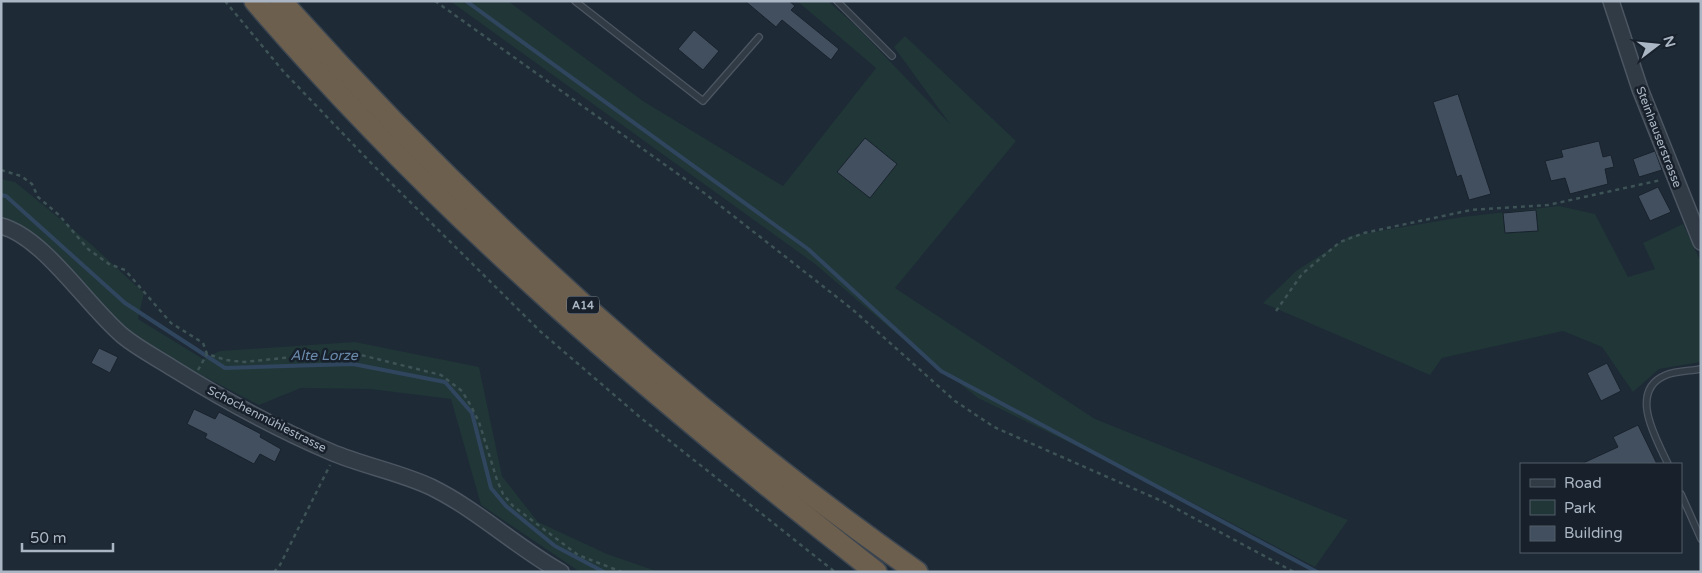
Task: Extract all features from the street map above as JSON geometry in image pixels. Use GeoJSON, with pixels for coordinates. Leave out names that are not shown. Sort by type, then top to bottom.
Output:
{"type":"FeatureCollection","features":[{"type":"Feature","properties":{"kind":"highway","name":"A14"},"geometry":{"type":"LineString","coordinates":[[254,1],[369,127],[495,251],[660,399],[777,492],[884,572]]}},
{"type":"Feature","properties":{"kind":"highway","name":"A14"},"geometry":{"type":"LineString","coordinates":[[282,1],[413,143],[588,310],[725,426],[917,572]]}},
{"type":"Feature","properties":{"kind":"highway"},"geometry":{"type":"LineString","coordinates":[[777,492],[876,572]]}},
{"type":"Feature","properties":{"kind":"street","name":"Steinhauserstrasse"},"geometry":{"type":"LineString","coordinates":[[1611,1],[1640,89],[1701,242]]}},
{"type":"Feature","properties":{"kind":"street","name":"Schochenmühlestrasse"},"geometry":{"type":"LineString","coordinates":[[1,226],[24,236],[39,247],[110,325],[129,341],[193,380],[265,420],[332,452],[414,480],[447,496],[561,572]]}},
{"type":"Feature","properties":{"kind":"lane"},"geometry":{"type":"LineString","coordinates":[[575,1],[703,101],[759,37]]}},
{"type":"Feature","properties":{"kind":"lane"},"geometry":{"type":"LineString","coordinates":[[837,1],[892,56]]}},
{"type":"Feature","properties":{"kind":"lane"},"geometry":{"type":"LineString","coordinates":[[1668,463],[1647,418],[1646,399],[1655,383],[1666,375],[1701,369]]}},
{"type":"Feature","properties":{"kind":"lane"},"geometry":{"type":"LineString","coordinates":[[1682,496],[1701,538]]}},
{"type":"Feature","properties":{"kind":"path"},"geometry":{"type":"LineString","coordinates":[[225,1],[309,98],[541,332],[641,418],[835,572]]}},
{"type":"Feature","properties":{"kind":"path"},"geometry":{"type":"LineString","coordinates":[[435,1],[699,189],[852,309],[955,401],[994,427],[1164,502],[1294,572]]}},
{"type":"Feature","properties":{"kind":"path"},"geometry":{"type":"LineString","coordinates":[[1,170],[21,176],[32,184],[38,197],[59,215],[88,249],[109,264],[125,270],[170,323],[203,343],[206,356],[244,362],[332,354],[361,355],[441,375],[462,391],[471,406],[479,422],[497,480],[504,494],[514,506],[578,555],[622,572]]}},
{"type":"Feature","properties":{"kind":"path"},"geometry":{"type":"LineString","coordinates":[[1276,311],[1302,274],[1340,242],[1364,233],[1471,210],[1548,205],[1674,177]]}},
{"type":"Feature","properties":{"kind":"path"},"geometry":{"type":"LineString","coordinates":[[274,572],[280,565],[330,465],[332,452]]}},
{"type":"Feature","properties":{"kind":"green space"},"geometry":{"type":"Polygon","coordinates":[[[450,1],[508,1],[643,101],[783,186],[876,68],[797,1],[828,1],[856,26],[950,124],[894,47],[905,36],[1016,141],[895,288],[1095,419],[1348,520],[1315,567],[1187,500],[978,398],[891,329],[815,264],[450,1]]]}},
{"type":"Feature","properties":{"kind":"green space"},"geometry":{"type":"Polygon","coordinates":[[[1,179],[15,182],[92,245],[144,293],[138,319],[203,359],[220,351],[355,342],[479,367],[502,476],[538,522],[607,554],[659,572],[580,572],[481,505],[451,399],[370,389],[301,388],[259,405],[149,348],[65,275],[29,231],[1,224],[1,179]]]}},
{"type":"Feature","properties":{"kind":"green space"},"geometry":{"type":"Polygon","coordinates":[[[1559,206],[1595,214],[1628,277],[1655,269],[1643,243],[1683,224],[1701,262],[1701,362],[1659,369],[1633,392],[1602,347],[1563,331],[1442,358],[1430,375],[1263,303],[1296,271],[1350,236],[1462,217],[1559,206]]]}},
{"type":"Feature","properties":{"kind":"building"},"geometry":{"type":"Polygon","coordinates":[[[745,1],[789,1],[795,6],[791,10],[839,49],[831,60],[782,20],[776,27],[745,1]]]}},
{"type":"Feature","properties":{"kind":"building"},"geometry":{"type":"Polygon","coordinates":[[[694,30],[719,51],[703,70],[678,49],[694,30]]]}},
{"type":"Feature","properties":{"kind":"building"},"geometry":{"type":"Polygon","coordinates":[[[1458,94],[1491,194],[1469,200],[1461,175],[1457,177],[1433,102],[1458,94]]]}},
{"type":"Feature","properties":{"kind":"building"},"geometry":{"type":"Polygon","coordinates":[[[865,138],[897,164],[870,198],[837,172],[865,138]]]}},
{"type":"Feature","properties":{"kind":"building"},"geometry":{"type":"Polygon","coordinates":[[[1599,141],[1603,157],[1611,155],[1614,167],[1605,169],[1608,184],[1570,194],[1565,178],[1551,181],[1545,161],[1563,157],[1561,150],[1599,141]]]}},
{"type":"Feature","properties":{"kind":"building"},"geometry":{"type":"Polygon","coordinates":[[[1655,151],[1662,170],[1639,177],[1633,159],[1655,151]]]}},
{"type":"Feature","properties":{"kind":"building"},"geometry":{"type":"Polygon","coordinates":[[[1658,187],[1671,212],[1650,221],[1638,196],[1658,187]]]}},
{"type":"Feature","properties":{"kind":"building"},"geometry":{"type":"Polygon","coordinates":[[[1536,210],[1538,231],[1505,233],[1503,213],[1536,210]]]}},
{"type":"Feature","properties":{"kind":"building"},"geometry":{"type":"Polygon","coordinates":[[[99,348],[118,357],[110,373],[91,363],[99,348]]]}},
{"type":"Feature","properties":{"kind":"building"},"geometry":{"type":"Polygon","coordinates":[[[1607,363],[1621,391],[1601,401],[1587,373],[1607,363]]]}},
{"type":"Feature","properties":{"kind":"building"},"geometry":{"type":"Polygon","coordinates":[[[194,409],[215,419],[219,412],[261,434],[260,437],[281,449],[275,462],[260,454],[254,464],[205,438],[207,434],[187,424],[194,409]]]}},
{"type":"Feature","properties":{"kind":"building"},"geometry":{"type":"Polygon","coordinates":[[[1638,425],[1657,463],[1583,463],[1618,447],[1613,437],[1638,425]]]}},
{"type":"Feature","properties":{"kind":"waterway"},"geometry":{"type":"LineString","coordinates":[[466,1],[808,249],[941,371],[1317,572]]}},
{"type":"Feature","properties":{"kind":"waterway","name":"Alte Lorze"},"geometry":{"type":"LineString","coordinates":[[1,195],[6,196],[125,303],[225,368],[353,364],[445,382],[472,413],[491,488],[506,506],[555,546],[604,572]]}}]}
